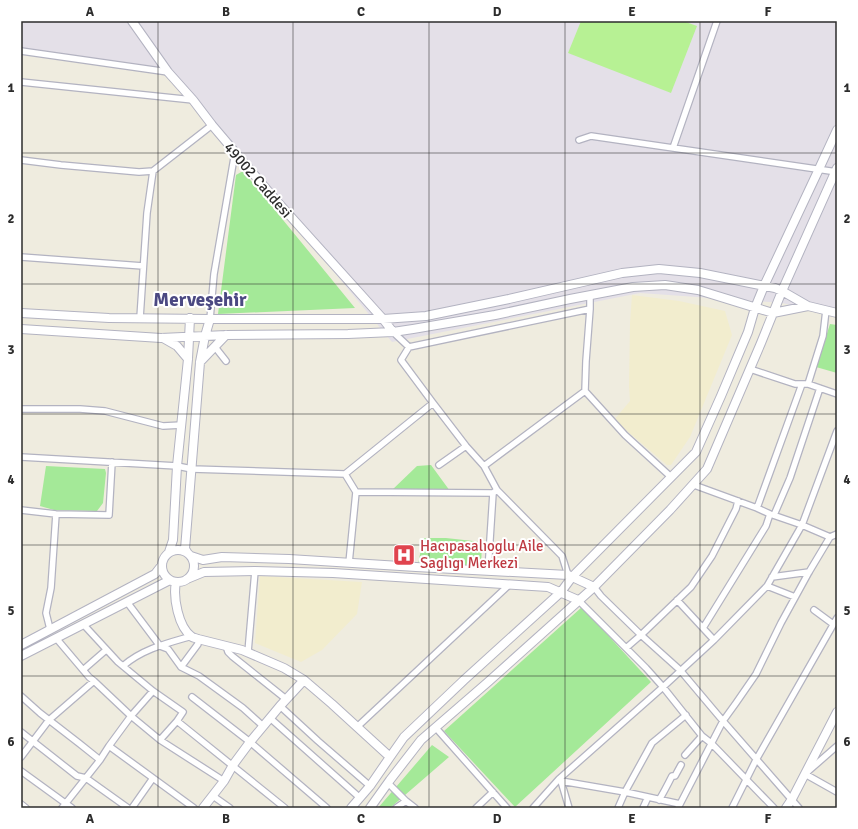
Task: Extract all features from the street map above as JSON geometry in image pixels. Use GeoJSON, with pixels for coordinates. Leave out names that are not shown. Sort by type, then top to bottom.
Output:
{"type":"FeatureCollection","features":[{"type":"Feature","properties":{"kind":"street","name":"49002 Caddesi"},"geometry":{"type":"LineString","coordinates":[[132,21],[168,72],[193,100],[212,126],[393,332]]}},
{"type":"Feature","properties":{"kind":"street"},"geometry":{"type":"LineString","coordinates":[[673,148],[716,21]]}},
{"type":"Feature","properties":{"kind":"street"},"geometry":{"type":"LineString","coordinates":[[21,51],[168,72]]}},
{"type":"Feature","properties":{"kind":"street"},"geometry":{"type":"LineString","coordinates":[[21,82],[193,100]]}},
{"type":"Feature","properties":{"kind":"street"},"geometry":{"type":"LineString","coordinates":[[21,160],[139,172],[153,171],[212,126]]}},
{"type":"Feature","properties":{"kind":"street"},"geometry":{"type":"LineString","coordinates":[[351,808],[370,786],[404,737],[560,592],[570,576],[696,452],[748,332],[755,308],[764,286],[837,130]]}},
{"type":"Feature","properties":{"kind":"street"},"geometry":{"type":"LineString","coordinates":[[370,808],[421,740],[594,587],[694,485],[707,469],[782,291],[836,171],[591,136],[579,140]]}},
{"type":"Feature","properties":{"kind":"street"},"geometry":{"type":"LineString","coordinates":[[187,579],[191,575],[194,566],[185,549],[200,362],[210,319],[214,274],[235,152]]}},
{"type":"Feature","properties":{"kind":"street"},"geometry":{"type":"LineString","coordinates":[[140,318],[147,213],[153,171]]}},
{"type":"Feature","properties":{"kind":"street"},"geometry":{"type":"LineString","coordinates":[[21,256],[143,266]]}},
{"type":"Feature","properties":{"kind":"street"},"geometry":{"type":"LineString","coordinates":[[21,313],[109,318],[383,319],[426,316],[622,273],[659,269],[700,273],[774,288],[808,306],[837,313]]}},
{"type":"Feature","properties":{"kind":"street"},"geometry":{"type":"LineString","coordinates":[[21,329],[161,338],[226,335],[393,332],[495,315],[633,287],[665,285],[698,290],[773,313],[808,306]]}},
{"type":"Feature","properties":{"kind":"street"},"geometry":{"type":"LineString","coordinates":[[590,295],[585,390],[626,435],[671,477]]}},
{"type":"Feature","properties":{"kind":"street"},"geometry":{"type":"LineString","coordinates":[[570,576],[562,556],[495,491],[484,466],[466,446],[401,360],[409,348],[590,309]]}},
{"type":"Feature","properties":{"kind":"street"},"geometry":{"type":"LineString","coordinates":[[757,508],[824,336],[826,310]]}},
{"type":"Feature","properties":{"kind":"street"},"geometry":{"type":"LineString","coordinates":[[181,667],[198,644],[178,617],[173,581],[164,574],[162,560],[168,552],[173,540],[177,466],[188,359],[190,318]]}},
{"type":"Feature","properties":{"kind":"street"},"geometry":{"type":"LineString","coordinates":[[393,332],[409,348]]}},
{"type":"Feature","properties":{"kind":"street"},"geometry":{"type":"LineString","coordinates":[[200,362],[226,335]]}},
{"type":"Feature","properties":{"kind":"street"},"geometry":{"type":"LineString","coordinates":[[161,338],[176,346],[188,359]]}},
{"type":"Feature","properties":{"kind":"street"},"geometry":{"type":"LineString","coordinates":[[215,347],[226,361]]}},
{"type":"Feature","properties":{"kind":"street"},"geometry":{"type":"LineString","coordinates":[[750,369],[795,384],[805,384],[837,394]]}},
{"type":"Feature","properties":{"kind":"street"},"geometry":{"type":"LineString","coordinates":[[703,628],[772,515],[790,478],[820,388]]}},
{"type":"Feature","properties":{"kind":"street"},"geometry":{"type":"LineString","coordinates":[[484,466],[585,390]]}},
{"type":"Feature","properties":{"kind":"street"},"geometry":{"type":"LineString","coordinates":[[21,457],[177,466],[192,469],[345,474],[433,403]]}},
{"type":"Feature","properties":{"kind":"street"},"geometry":{"type":"LineString","coordinates":[[21,409],[80,409],[105,411],[164,426],[182,425]]}},
{"type":"Feature","properties":{"kind":"street"},"geometry":{"type":"LineString","coordinates":[[533,808],[560,780],[714,640],[767,586],[802,525],[834,447],[837,431]]}},
{"type":"Feature","properties":{"kind":"street"},"geometry":{"type":"LineString","coordinates":[[439,465],[466,446]]}},
{"type":"Feature","properties":{"kind":"street"},"geometry":{"type":"LineString","coordinates":[[21,510],[56,514],[109,515],[112,462]]}},
{"type":"Feature","properties":{"kind":"street"},"geometry":{"type":"LineString","coordinates":[[345,474],[356,492],[348,563]]}},
{"type":"Feature","properties":{"kind":"street"},"geometry":{"type":"LineString","coordinates":[[694,485],[802,525],[830,537]]}},
{"type":"Feature","properties":{"kind":"street"},"geometry":{"type":"LineString","coordinates":[[356,492],[495,491]]}},
{"type":"Feature","properties":{"kind":"street"},"geometry":{"type":"LineString","coordinates":[[488,571],[495,491]]}},
{"type":"Feature","properties":{"kind":"street"},"geometry":{"type":"LineString","coordinates":[[626,648],[691,587],[712,556],[738,501]]}},
{"type":"Feature","properties":{"kind":"street"},"geometry":{"type":"LineString","coordinates":[[50,629],[46,613],[51,588],[56,514]]}},
{"type":"Feature","properties":{"kind":"street"},"geometry":{"type":"LineString","coordinates":[[560,780],[648,797],[679,806],[723,721],[756,674],[780,623],[795,596],[830,537],[837,534]]}},
{"type":"Feature","properties":{"kind":"street"},"geometry":{"type":"LineString","coordinates":[[168,552],[178,549],[183,550],[204,560],[222,557],[289,559],[570,576],[594,587],[601,596],[641,635],[680,670],[756,760],[799,808]]}},
{"type":"Feature","properties":{"kind":"street"},"geometry":{"type":"LineString","coordinates":[[21,645],[155,574],[162,565]]}},
{"type":"Feature","properties":{"kind":"street"},"geometry":{"type":"LineString","coordinates":[[248,652],[255,571]]}},
{"type":"Feature","properties":{"kind":"street"},"geometry":{"type":"LineString","coordinates":[[21,656],[127,602],[173,581],[184,581],[204,572],[255,571],[396,577],[548,587],[578,600],[646,668],[702,736],[711,743],[774,808]]}},
{"type":"Feature","properties":{"kind":"street"},"geometry":{"type":"LineString","coordinates":[[772,577],[809,572]]}},
{"type":"Feature","properties":{"kind":"street"},"geometry":{"type":"LineString","coordinates":[[358,727],[509,585]]}},
{"type":"Feature","properties":{"kind":"street"},"geometry":{"type":"LineString","coordinates":[[767,586],[795,596]]}},
{"type":"Feature","properties":{"kind":"street"},"geometry":{"type":"LineString","coordinates":[[677,600],[714,640]]}},
{"type":"Feature","properties":{"kind":"street"},"geometry":{"type":"LineString","coordinates":[[127,602],[160,646],[168,649],[181,667],[199,676],[243,708],[263,726]]}},
{"type":"Feature","properties":{"kind":"street"},"geometry":{"type":"LineString","coordinates":[[814,610],[834,624]]}},
{"type":"Feature","properties":{"kind":"street"},"geometry":{"type":"LineString","coordinates":[[732,808],[756,760],[837,618]]}},
{"type":"Feature","properties":{"kind":"street"},"geometry":{"type":"LineString","coordinates":[[83,624],[118,662],[153,691],[183,712],[160,740]]}},
{"type":"Feature","properties":{"kind":"street"},"geometry":{"type":"LineString","coordinates":[[56,638],[89,677],[131,716],[160,740],[224,781]]}},
{"type":"Feature","properties":{"kind":"street"},"geometry":{"type":"LineString","coordinates":[[123,666],[131,659],[160,646],[195,638],[248,652],[284,668],[304,680],[390,757]]}},
{"type":"Feature","properties":{"kind":"street"},"geometry":{"type":"LineString","coordinates":[[226,646],[228,652],[283,702],[318,741],[370,786]]}},
{"type":"Feature","properties":{"kind":"street"},"geometry":{"type":"LineString","coordinates":[[83,670],[106,650]]}},
{"type":"Feature","properties":{"kind":"street"},"geometry":{"type":"LineString","coordinates":[[203,808],[224,781],[232,766],[250,742],[283,702],[304,680]]}},
{"type":"Feature","properties":{"kind":"street"},"geometry":{"type":"LineString","coordinates":[[21,757],[49,720],[94,681]]}},
{"type":"Feature","properties":{"kind":"street"},"geometry":{"type":"LineString","coordinates":[[64,806],[100,760],[131,716],[153,691]]}},
{"type":"Feature","properties":{"kind":"street"},"geometry":{"type":"LineString","coordinates":[[21,696],[100,760]]}},
{"type":"Feature","properties":{"kind":"street"},"geometry":{"type":"LineString","coordinates":[[192,698],[250,742],[327,808]]}},
{"type":"Feature","properties":{"kind":"street"},"geometry":{"type":"LineString","coordinates":[[786,808],[837,712]]}},
{"type":"Feature","properties":{"kind":"street"},"geometry":{"type":"LineString","coordinates":[[618,808],[625,792],[652,743],[686,715]]}},
{"type":"Feature","properties":{"kind":"street"},"geometry":{"type":"LineString","coordinates":[[270,718],[359,797]]}},
{"type":"Feature","properties":{"kind":"street"},"geometry":{"type":"LineString","coordinates":[[176,722],[285,808]]}},
{"type":"Feature","properties":{"kind":"street"},"geometry":{"type":"LineString","coordinates":[[436,728],[507,808]]}},
{"type":"Feature","properties":{"kind":"street"},"geometry":{"type":"LineString","coordinates":[[21,732],[77,776],[86,778],[128,808]]}},
{"type":"Feature","properties":{"kind":"street"},"geometry":{"type":"LineString","coordinates":[[685,755],[702,736]]}},
{"type":"Feature","properties":{"kind":"street"},"geometry":{"type":"LineString","coordinates":[[109,746],[194,808]]}},
{"type":"Feature","properties":{"kind":"street"},"geometry":{"type":"LineString","coordinates":[[805,774],[837,746]]}},
{"type":"Feature","properties":{"kind":"street"},"geometry":{"type":"LineString","coordinates":[[659,800],[672,776],[675,776],[681,765]]}},
{"type":"Feature","properties":{"kind":"street"},"geometry":{"type":"LineString","coordinates":[[21,771],[64,806],[72,808]]}},
{"type":"Feature","properties":{"kind":"street"},"geometry":{"type":"LineString","coordinates":[[805,774],[837,792]]}},
{"type":"Feature","properties":{"kind":"street"},"geometry":{"type":"LineString","coordinates":[[132,808],[153,778]]}},
{"type":"Feature","properties":{"kind":"street"},"geometry":{"type":"LineString","coordinates":[[560,780],[569,808]]}},
{"type":"Feature","properties":{"kind":"street"},"geometry":{"type":"LineString","coordinates":[[388,783],[415,808]]}},
{"type":"Feature","properties":{"kind":"street"},"geometry":{"type":"LineString","coordinates":[[476,808],[493,792]]}},
{"type":"Feature","properties":{"kind":"street"},"geometry":{"type":"LineString","coordinates":[[213,796],[230,808]]}},
{"type":"Feature","properties":{"kind":"street"},"geometry":{"type":"LineString","coordinates":[[643,808],[648,797]]}},
{"type":"Feature","properties":{"kind":"street"},"geometry":{"type":"LineString","coordinates":[[396,808],[406,800]]}},
{"type":"Feature","properties":{"kind":"street"},"geometry":{"type":"LineString","coordinates":[[21,804],[26,808]]}},
{"type":"Feature","properties":{"kind":"shaded area"},"geometry":{"type":"Polygon","coordinates":[[[21,21],[837,21],[837,316],[782,303],[640,293],[392,342],[170,74],[21,53],[21,21]]]}},
{"type":"Feature","properties":{"kind":"shaded area"},"geometry":{"type":"Polygon","coordinates":[[[632,295],[679,301],[725,311],[732,335],[690,437],[671,465],[667,465],[614,420],[630,401],[630,323],[632,295]]]}},
{"type":"Feature","properties":{"kind":"shaded area"},"geometry":{"type":"Polygon","coordinates":[[[260,576],[362,582],[357,614],[322,650],[301,662],[255,643],[260,576]]]}},
{"type":"Feature","properties":{"kind":"green space"},"geometry":{"type":"Polygon","coordinates":[[[581,21],[683,21],[697,26],[671,93],[568,53],[581,21]]]}},
{"type":"Feature","properties":{"kind":"green space"},"geometry":{"type":"Polygon","coordinates":[[[243,171],[355,308],[218,314],[236,175],[243,171]]]}},
{"type":"Feature","properties":{"kind":"green space"},"geometry":{"type":"Polygon","coordinates":[[[830,324],[837,325],[837,373],[816,367],[830,324]]]}},
{"type":"Feature","properties":{"kind":"green space"},"geometry":{"type":"Polygon","coordinates":[[[431,465],[450,491],[391,491],[417,466],[431,465]]]}},
{"type":"Feature","properties":{"kind":"green space"},"geometry":{"type":"Polygon","coordinates":[[[46,466],[105,469],[106,473],[103,503],[97,511],[54,510],[40,506],[46,466]]]}},
{"type":"Feature","properties":{"kind":"green space"},"geometry":{"type":"Polygon","coordinates":[[[423,538],[446,538],[482,542],[481,568],[418,565],[423,538]]]}},
{"type":"Feature","properties":{"kind":"green space"},"geometry":{"type":"Polygon","coordinates":[[[582,607],[651,682],[515,807],[444,731],[582,607]]]}},
{"type":"Feature","properties":{"kind":"green space"},"geometry":{"type":"Polygon","coordinates":[[[432,745],[449,757],[390,808],[378,808],[432,745]]]}},
{"type":"Feature","properties":{"kind":"place","name":"Hacıpasalıoglu Aile Saglıgı Merkezi"},"geometry":{"type":"Point","coordinates":[404,555]}},
{"type":"Feature","properties":{"kind":"district","name":"Merveşehir"},"geometry":{"type":"Point","coordinates":[200,299]}}]}
